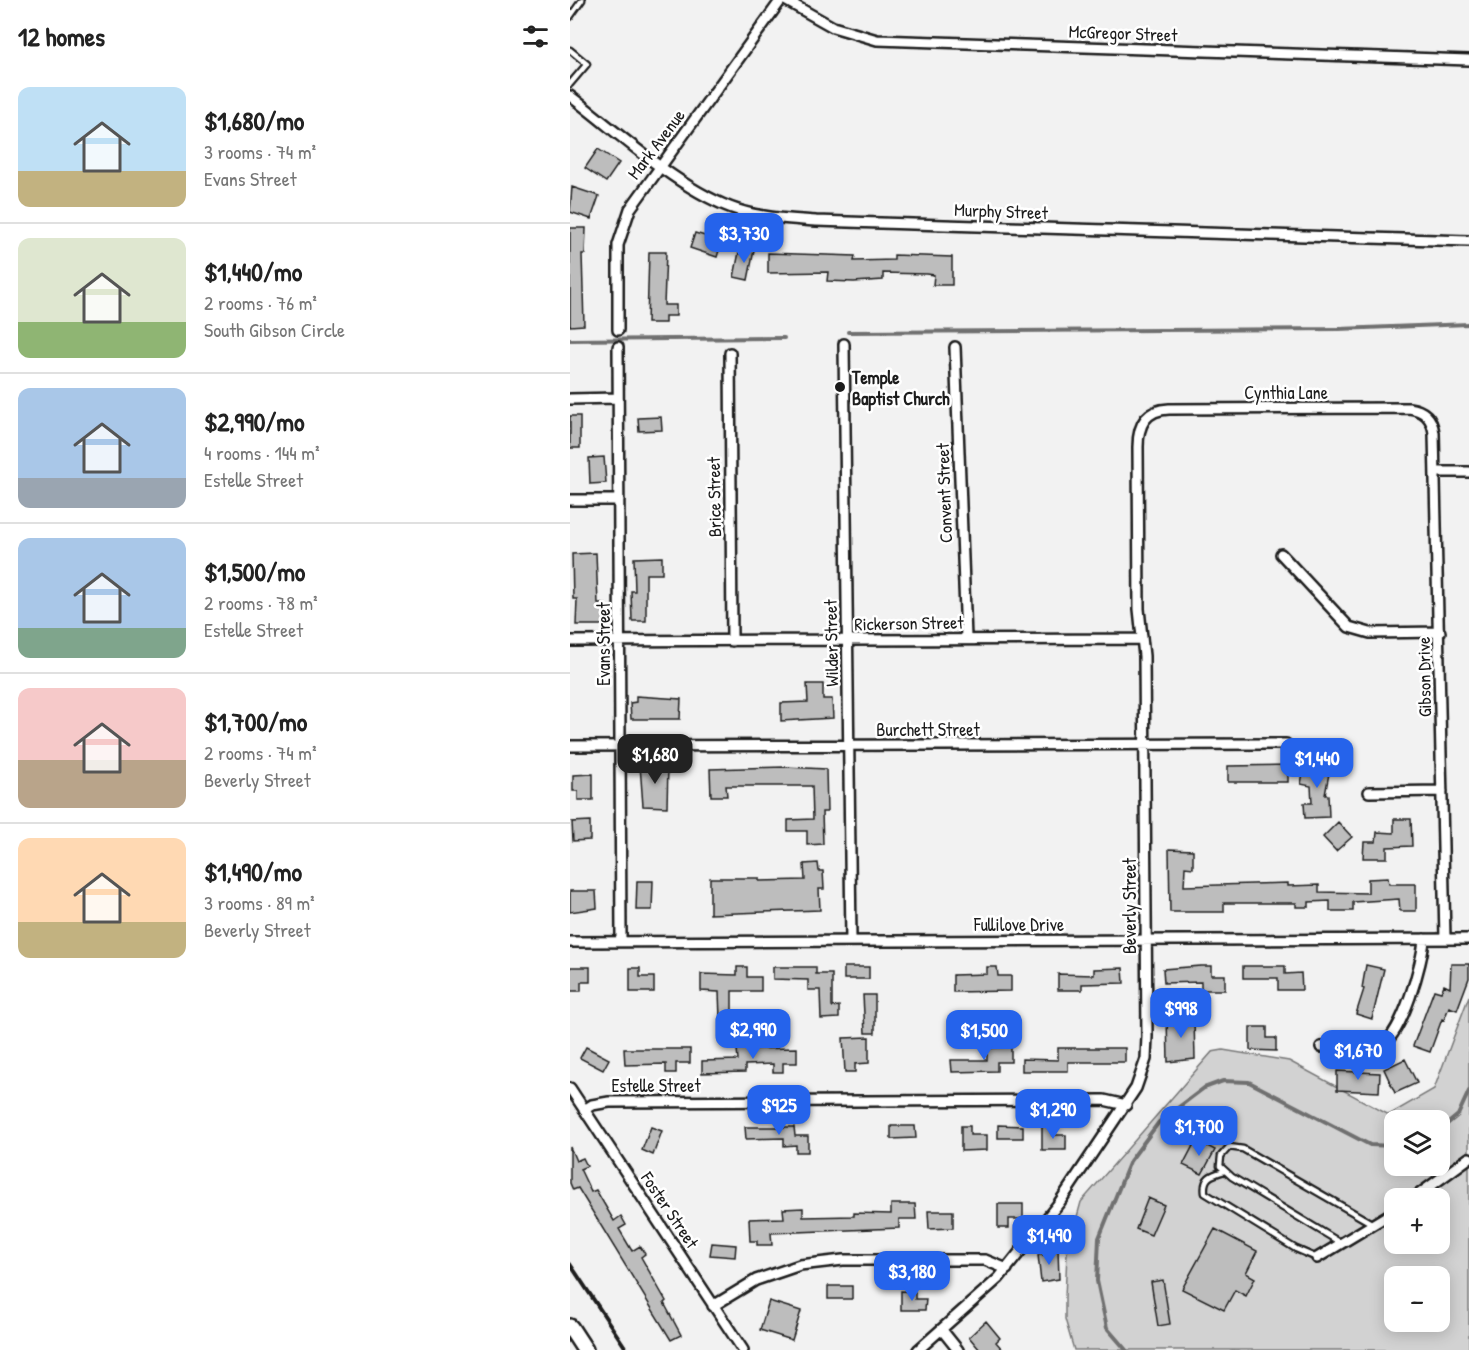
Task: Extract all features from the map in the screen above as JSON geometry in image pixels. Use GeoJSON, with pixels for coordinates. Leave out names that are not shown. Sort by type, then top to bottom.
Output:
{"type":"FeatureCollection","features":[{"type":"Feature","properties":{"kind":"main road"},"geometry":{"type":"LineString","coordinates":[[570,1327],[585,1350]]}},
{"type":"Feature","properties":{"kind":"street","name":"McGregor Street"},"geometry":{"type":"LineString","coordinates":[[783,0],[833,27],[889,41],[1469,60]]}},
{"type":"Feature","properties":{"kind":"street","name":"Mark Avenue"},"geometry":{"type":"LineString","coordinates":[[618,330],[617,257],[620,233],[636,199],[783,0]]}},
{"type":"Feature","properties":{"kind":"street","name":"Murphy Street"},"geometry":{"type":"LineString","coordinates":[[570,96],[692,188],[727,206],[760,216],[787,219],[1469,241]]}},
{"type":"Feature","properties":{"kind":"street","name":"Wilder Street"},"geometry":{"type":"LineString","coordinates":[[844,344],[851,941]]}},
{"type":"Feature","properties":{"kind":"street","name":"Evans Street"},"geometry":{"type":"LineString","coordinates":[[618,347],[621,942]]}},
{"type":"Feature","properties":{"kind":"street","name":"Convent Street"},"geometry":{"type":"LineString","coordinates":[[955,347],[966,638]]}},
{"type":"Feature","properties":{"kind":"street","name":"Brice Street"},"geometry":{"type":"LineString","coordinates":[[730,353],[732,641]]}},
{"type":"Feature","properties":{"kind":"street"},"geometry":{"type":"LineString","coordinates":[[570,399],[618,398]]}},
{"type":"Feature","properties":{"kind":"street","name":"Cynthia Lane"},"geometry":{"type":"LineString","coordinates":[[1145,417],[1157,410],[1191,408],[1409,408],[1427,416]]}},
{"type":"Feature","properties":{"kind":"street","name":"Gibson Drive"},"geometry":{"type":"LineString","coordinates":[[1427,416],[1434,433],[1445,939]]}},
{"type":"Feature","properties":{"kind":"street","name":"Beverly Street"},"geometry":{"type":"LineString","coordinates":[[918,1350],[1007,1269],[1059,1203],[1126,1105],[1140,1080],[1146,1059],[1144,656],[1141,639],[1138,437],[1145,417]]}},
{"type":"Feature","properties":{"kind":"street"},"geometry":{"type":"LineString","coordinates":[[1435,472],[1469,472]]}},
{"type":"Feature","properties":{"kind":"street"},"geometry":{"type":"LineString","coordinates":[[570,500],[619,500]]}},
{"type":"Feature","properties":{"kind":"street"},"geometry":{"type":"LineString","coordinates":[[1281,554],[1349,627],[1370,633],[1440,632]]}},
{"type":"Feature","properties":{"kind":"street","name":"Rickerson Street"},"geometry":{"type":"LineString","coordinates":[[570,641],[1141,639]]}},
{"type":"Feature","properties":{"kind":"street","name":"Burchett Street"},"geometry":{"type":"LineString","coordinates":[[570,746],[1286,744]]}},
{"type":"Feature","properties":{"kind":"street"},"geometry":{"type":"LineString","coordinates":[[1369,792],[1442,791]]}},
{"type":"Feature","properties":{"kind":"street"},"geometry":{"type":"LineString","coordinates":[[1321,1047],[1341,1044],[1372,1047],[1388,1041],[1397,1028],[1420,966],[1424,939]]}},
{"type":"Feature","properties":{"kind":"street","name":"Fullilove Drive"},"geometry":{"type":"LineString","coordinates":[[570,942],[1469,939]]}},
{"type":"Feature","properties":{"kind":"street","name":"Foster Street"},"geometry":{"type":"LineString","coordinates":[[570,1088],[743,1350]]}},
{"type":"Feature","properties":{"kind":"street","name":"Estelle Street"},"geometry":{"type":"LineString","coordinates":[[584,1110],[592,1105],[609,1102],[1104,1100],[1126,1105]]}},
{"type":"Feature","properties":{"kind":"street"},"geometry":{"type":"LineString","coordinates":[[1428,1188],[1469,1158]]}},
{"type":"Feature","properties":{"kind":"street"},"geometry":{"type":"LineString","coordinates":[[1317,1258],[1384,1217]]}},
{"type":"Feature","properties":{"kind":"street"},"geometry":{"type":"LineString","coordinates":[[713,1306],[756,1280],[787,1268],[813,1263],[985,1260],[1007,1269]]}},
{"type":"Feature","properties":{"kind":"street"},"geometry":{"type":"LineString","coordinates":[[942,1330],[958,1350]]}},
{"type":"Feature","properties":{"kind":"lane"},"geometry":{"type":"LineString","coordinates":[[570,16],[582,0]]}},
{"type":"Feature","properties":{"kind":"lane"},"geometry":{"type":"LineString","coordinates":[[570,50],[587,64],[570,84]]}},
{"type":"Feature","properties":{"kind":"lane"},"geometry":{"type":"LineString","coordinates":[[1341,1243],[1225,1170],[1220,1166],[1221,1156],[1229,1147],[1243,1149],[1373,1224]]}},
{"type":"Feature","properties":{"kind":"lane"},"geometry":{"type":"LineString","coordinates":[[1225,1170],[1208,1176],[1203,1183],[1205,1194],[1296,1249],[1317,1258]]}},
{"type":"Feature","properties":{"kind":"shaded area"},"geometry":{"type":"Polygon","coordinates":[[[1469,996],[1469,1350],[1074,1350],[1065,1319],[1067,1253],[1081,1202],[1212,1052],[1223,1050],[1289,1061],[1384,1112],[1384,1176],[1450,1176],[1450,1110],[1398,1110],[1434,1089],[1469,996]]]}},
{"type":"Feature","properties":{"kind":"building"},"geometry":{"type":"Polygon","coordinates":[[[598,149],[619,163],[606,182],[585,168],[598,149]]]}},
{"type":"Feature","properties":{"kind":"building"},"geometry":{"type":"Polygon","coordinates":[[[572,187],[599,196],[591,219],[570,212],[572,187]]]}},
{"type":"Feature","properties":{"kind":"building"},"geometry":{"type":"Polygon","coordinates":[[[570,228],[586,228],[585,254],[582,254],[584,325],[570,326],[570,228]]]}},
{"type":"Feature","properties":{"kind":"building"},"geometry":{"type":"Polygon","coordinates":[[[695,233],[722,241],[717,257],[690,248],[695,233]]]}},
{"type":"Feature","properties":{"kind":"building"},"geometry":{"type":"Polygon","coordinates":[[[740,247],[754,250],[748,280],[734,277],[740,247]]]}},
{"type":"Feature","properties":{"kind":"building"},"geometry":{"type":"Polygon","coordinates":[[[649,252],[666,252],[664,305],[676,305],[676,316],[665,316],[665,323],[647,323],[649,252]]]}},
{"type":"Feature","properties":{"kind":"building"},"geometry":{"type":"Polygon","coordinates":[[[768,253],[855,256],[854,261],[894,260],[894,255],[952,257],[952,285],[933,285],[934,275],[927,274],[883,273],[883,280],[854,282],[827,281],[828,272],[768,273],[768,253]]]}},
{"type":"Feature","properties":{"kind":"building"},"geometry":{"type":"Polygon","coordinates":[[[570,416],[580,416],[580,448],[570,448],[570,416]]]}},
{"type":"Feature","properties":{"kind":"building"},"geometry":{"type":"Polygon","coordinates":[[[661,417],[662,430],[639,431],[638,418],[661,417]]]}},
{"type":"Feature","properties":{"kind":"building"},"geometry":{"type":"Polygon","coordinates":[[[604,457],[606,483],[590,484],[589,458],[604,457]]]}},
{"type":"Feature","properties":{"kind":"building"},"geometry":{"type":"Polygon","coordinates":[[[596,553],[598,604],[605,604],[605,625],[576,625],[577,599],[573,599],[572,554],[596,553]]]}},
{"type":"Feature","properties":{"kind":"building"},"geometry":{"type":"Polygon","coordinates":[[[662,557],[662,574],[646,574],[646,621],[632,621],[631,591],[635,591],[634,558],[662,557]]]}},
{"type":"Feature","properties":{"kind":"building"},"geometry":{"type":"Polygon","coordinates":[[[807,684],[823,684],[823,699],[832,699],[833,718],[781,721],[781,703],[808,702],[807,684]]]}},
{"type":"Feature","properties":{"kind":"building"},"geometry":{"type":"Polygon","coordinates":[[[636,696],[681,699],[680,719],[631,719],[630,703],[636,702],[636,696]]]}},
{"type":"Feature","properties":{"kind":"building"},"geometry":{"type":"Polygon","coordinates":[[[1313,757],[1323,759],[1322,767],[1330,768],[1325,795],[1328,795],[1329,817],[1305,818],[1304,803],[1312,803],[1311,786],[1301,784],[1304,767],[1311,768],[1313,757]]]}},
{"type":"Feature","properties":{"kind":"building"},"geometry":{"type":"Polygon","coordinates":[[[640,765],[668,765],[667,807],[643,806],[640,765]]]}},
{"type":"Feature","properties":{"kind":"building"},"geometry":{"type":"Polygon","coordinates":[[[1288,765],[1288,782],[1228,782],[1228,766],[1288,765]]]}},
{"type":"Feature","properties":{"kind":"building"},"geometry":{"type":"Polygon","coordinates":[[[785,767],[826,769],[827,812],[822,812],[823,844],[807,845],[807,831],[788,831],[788,820],[813,819],[812,786],[726,786],[727,796],[711,796],[710,769],[785,767]]]}},
{"type":"Feature","properties":{"kind":"building"},"geometry":{"type":"Polygon","coordinates":[[[593,774],[593,800],[578,800],[578,791],[573,791],[573,775],[593,774]]]}},
{"type":"Feature","properties":{"kind":"building"},"geometry":{"type":"Polygon","coordinates":[[[1394,819],[1411,819],[1412,846],[1387,847],[1387,858],[1363,858],[1364,842],[1376,842],[1377,832],[1394,833],[1394,819]]]}},
{"type":"Feature","properties":{"kind":"building"},"geometry":{"type":"Polygon","coordinates":[[[590,821],[590,840],[573,841],[572,822],[590,821]]]}},
{"type":"Feature","properties":{"kind":"building"},"geometry":{"type":"Polygon","coordinates":[[[1338,822],[1352,837],[1336,851],[1323,837],[1338,822]]]}},
{"type":"Feature","properties":{"kind":"building"},"geometry":{"type":"Polygon","coordinates":[[[1169,849],[1193,850],[1193,868],[1185,867],[1184,886],[1288,883],[1288,886],[1319,885],[1319,892],[1368,893],[1368,879],[1388,878],[1389,884],[1416,884],[1416,911],[1400,911],[1399,899],[1353,902],[1353,911],[1330,911],[1330,901],[1309,902],[1309,907],[1296,907],[1296,903],[1224,903],[1224,912],[1170,912],[1169,849]]]}},
{"type":"Feature","properties":{"kind":"building"},"geometry":{"type":"Polygon","coordinates":[[[818,863],[819,871],[823,871],[824,889],[819,889],[820,910],[710,914],[710,878],[759,878],[759,881],[805,880],[804,864],[818,863]]]}},
{"type":"Feature","properties":{"kind":"building"},"geometry":{"type":"Polygon","coordinates":[[[637,881],[653,881],[652,910],[636,910],[637,881]]]}},
{"type":"Feature","properties":{"kind":"building"},"geometry":{"type":"Polygon","coordinates":[[[570,891],[596,891],[597,908],[570,912],[570,891]]]}},
{"type":"Feature","properties":{"kind":"building"},"geometry":{"type":"Polygon","coordinates":[[[1451,964],[1469,964],[1469,978],[1457,1010],[1449,1007],[1444,1020],[1442,1019],[1430,1052],[1413,1046],[1434,990],[1441,992],[1444,985],[1450,988],[1451,964]]]}},
{"type":"Feature","properties":{"kind":"building"},"geometry":{"type":"Polygon","coordinates":[[[1366,965],[1384,969],[1372,1019],[1356,1014],[1364,989],[1362,988],[1366,965]]]}},
{"type":"Feature","properties":{"kind":"building"},"geometry":{"type":"Polygon","coordinates":[[[1211,966],[1211,975],[1225,975],[1225,990],[1201,990],[1201,982],[1164,983],[1163,969],[1211,966]]]}},
{"type":"Feature","properties":{"kind":"building"},"geometry":{"type":"Polygon","coordinates":[[[1243,966],[1285,966],[1285,974],[1301,973],[1302,990],[1278,990],[1278,978],[1243,978],[1243,966]]]}},
{"type":"Feature","properties":{"kind":"building"},"geometry":{"type":"Polygon","coordinates":[[[570,967],[590,967],[590,982],[581,982],[581,991],[570,991],[570,967]]]}},
{"type":"Feature","properties":{"kind":"building"},"geometry":{"type":"Polygon","coordinates":[[[737,967],[747,967],[747,977],[761,977],[761,991],[732,991],[732,1018],[720,1018],[719,992],[701,991],[701,974],[737,975],[737,967]]]}},
{"type":"Feature","properties":{"kind":"building"},"geometry":{"type":"Polygon","coordinates":[[[773,967],[816,967],[816,974],[832,974],[832,1007],[839,1006],[839,1018],[821,1019],[820,990],[808,990],[808,980],[773,979],[773,967]]]}},
{"type":"Feature","properties":{"kind":"building"},"geometry":{"type":"Polygon","coordinates":[[[844,967],[869,967],[869,979],[844,979],[844,967]]]}},
{"type":"Feature","properties":{"kind":"building"},"geometry":{"type":"Polygon","coordinates":[[[987,967],[997,967],[998,976],[1011,976],[1011,991],[953,992],[953,975],[987,974],[987,967]]]}},
{"type":"Feature","properties":{"kind":"building"},"geometry":{"type":"Polygon","coordinates":[[[630,968],[640,968],[640,977],[654,977],[654,992],[630,992],[630,968]]]}},
{"type":"Feature","properties":{"kind":"building"},"geometry":{"type":"Polygon","coordinates":[[[1123,968],[1124,983],[1082,984],[1082,990],[1058,990],[1058,974],[1094,975],[1094,969],[1123,968]]]}},
{"type":"Feature","properties":{"kind":"building"},"geometry":{"type":"Polygon","coordinates":[[[863,995],[875,995],[875,1033],[865,1033],[863,995]]]}},
{"type":"Feature","properties":{"kind":"building"},"geometry":{"type":"Polygon","coordinates":[[[1167,1017],[1187,1017],[1187,1020],[1194,1020],[1195,1059],[1168,1062],[1167,1017]]]}},
{"type":"Feature","properties":{"kind":"building"},"geometry":{"type":"Polygon","coordinates":[[[1250,1027],[1267,1027],[1267,1038],[1276,1038],[1276,1051],[1250,1050],[1250,1027]]]}},
{"type":"Feature","properties":{"kind":"building"},"geometry":{"type":"Polygon","coordinates":[[[869,1037],[869,1063],[855,1064],[855,1072],[845,1072],[843,1038],[869,1037]]]}},
{"type":"Feature","properties":{"kind":"building"},"geometry":{"type":"Polygon","coordinates":[[[586,1047],[609,1059],[603,1070],[580,1058],[586,1047]]]}},
{"type":"Feature","properties":{"kind":"building"},"geometry":{"type":"Polygon","coordinates":[[[1011,1047],[1011,1062],[997,1062],[997,1071],[952,1072],[951,1060],[987,1060],[987,1048],[1011,1047]]]}},
{"type":"Feature","properties":{"kind":"building"},"geometry":{"type":"Polygon","coordinates":[[[797,1048],[797,1063],[783,1063],[783,1072],[773,1072],[773,1064],[745,1065],[745,1072],[702,1073],[702,1061],[738,1060],[737,1049],[797,1048]]]}},
{"type":"Feature","properties":{"kind":"building"},"geometry":{"type":"Polygon","coordinates":[[[1058,1048],[1125,1048],[1125,1062],[1068,1062],[1068,1071],[1022,1071],[1022,1059],[1058,1060],[1058,1048]]]}},
{"type":"Feature","properties":{"kind":"building"},"geometry":{"type":"Polygon","coordinates":[[[624,1049],[690,1049],[690,1063],[676,1063],[676,1073],[666,1073],[666,1064],[625,1065],[624,1049]]]}},
{"type":"Feature","properties":{"kind":"building"},"geometry":{"type":"Polygon","coordinates":[[[1405,1059],[1417,1083],[1395,1093],[1384,1069],[1405,1059]]]}},
{"type":"Feature","properties":{"kind":"building"},"geometry":{"type":"Polygon","coordinates":[[[1337,1071],[1380,1073],[1379,1092],[1337,1090],[1337,1071]]]}},
{"type":"Feature","properties":{"kind":"building"},"geometry":{"type":"Polygon","coordinates":[[[998,1125],[1023,1126],[1023,1138],[998,1138],[998,1125]]]}},
{"type":"Feature","properties":{"kind":"building"},"geometry":{"type":"Polygon","coordinates":[[[891,1126],[915,1126],[916,1138],[891,1139],[891,1126]]]}},
{"type":"Feature","properties":{"kind":"building"},"geometry":{"type":"Polygon","coordinates":[[[961,1126],[970,1126],[970,1135],[987,1135],[987,1150],[961,1151],[961,1126]]]}},
{"type":"Feature","properties":{"kind":"building"},"geometry":{"type":"Polygon","coordinates":[[[1042,1126],[1052,1126],[1052,1135],[1066,1135],[1066,1150],[1042,1150],[1042,1126]]]}},
{"type":"Feature","properties":{"kind":"building"},"geometry":{"type":"Polygon","coordinates":[[[651,1127],[662,1131],[653,1155],[642,1150],[651,1127]]]}},
{"type":"Feature","properties":{"kind":"building"},"geometry":{"type":"Polygon","coordinates":[[[745,1127],[794,1127],[795,1136],[808,1136],[808,1152],[796,1152],[796,1145],[784,1146],[784,1138],[746,1139],[745,1127]]]}},
{"type":"Feature","properties":{"kind":"building"},"geometry":{"type":"Polygon","coordinates":[[[1196,1140],[1215,1150],[1202,1174],[1183,1165],[1196,1140]]]}},
{"type":"Feature","properties":{"kind":"building"},"geometry":{"type":"Polygon","coordinates":[[[570,1147],[576,1161],[583,1158],[587,1166],[580,1169],[591,1192],[596,1190],[614,1221],[621,1216],[626,1225],[619,1229],[632,1251],[640,1246],[645,1254],[641,1257],[666,1301],[664,1303],[681,1335],[671,1340],[578,1188],[573,1190],[570,1183],[570,1147]]]}},
{"type":"Feature","properties":{"kind":"building"},"geometry":{"type":"Polygon","coordinates":[[[1148,1198],[1164,1205],[1151,1235],[1136,1229],[1148,1198]]]}},
{"type":"Feature","properties":{"kind":"building"},"geometry":{"type":"Polygon","coordinates":[[[891,1204],[915,1204],[916,1219],[899,1219],[899,1228],[771,1233],[772,1245],[757,1245],[757,1241],[750,1241],[749,1219],[784,1218],[783,1209],[803,1208],[803,1217],[854,1216],[854,1213],[891,1214],[891,1204]]]}},
{"type":"Feature","properties":{"kind":"building"},"geometry":{"type":"Polygon","coordinates":[[[998,1204],[1023,1204],[1023,1219],[1009,1219],[1009,1228],[998,1228],[998,1204]]]}},
{"type":"Feature","properties":{"kind":"building"},"geometry":{"type":"Polygon","coordinates":[[[928,1211],[953,1211],[953,1228],[929,1229],[928,1211]]]}},
{"type":"Feature","properties":{"kind":"building"},"geometry":{"type":"Polygon","coordinates":[[[1215,1229],[1257,1251],[1246,1273],[1255,1278],[1246,1296],[1235,1290],[1224,1310],[1182,1289],[1215,1229]]]}},
{"type":"Feature","properties":{"kind":"building"},"geometry":{"type":"Polygon","coordinates":[[[712,1243],[736,1245],[735,1257],[710,1255],[712,1243]]]}},
{"type":"Feature","properties":{"kind":"building"},"geometry":{"type":"Polygon","coordinates":[[[1048,1249],[1058,1249],[1059,1279],[1041,1282],[1038,1255],[1048,1255],[1048,1249]]]}},
{"type":"Feature","properties":{"kind":"building"},"geometry":{"type":"Polygon","coordinates":[[[1163,1280],[1170,1324],[1158,1326],[1151,1282],[1163,1280]]]}},
{"type":"Feature","properties":{"kind":"building"},"geometry":{"type":"Polygon","coordinates":[[[828,1286],[852,1286],[852,1299],[828,1299],[828,1286]]]}},
{"type":"Feature","properties":{"kind":"building"},"geometry":{"type":"Polygon","coordinates":[[[901,1291],[915,1292],[915,1299],[926,1299],[925,1310],[901,1310],[901,1291]]]}},
{"type":"Feature","properties":{"kind":"building"},"geometry":{"type":"Polygon","coordinates":[[[769,1301],[801,1311],[792,1340],[760,1330],[769,1301]]]}},
{"type":"Feature","properties":{"kind":"building"},"geometry":{"type":"Polygon","coordinates":[[[986,1321],[1000,1338],[996,1342],[1003,1350],[980,1350],[969,1337],[986,1321]]]}},
{"type":"Feature","properties":{"kind":"waterway"},"geometry":{"type":"LineString","coordinates":[[848,332],[1339,329],[1469,324]]}},
{"type":"Feature","properties":{"kind":"waterway"},"geometry":{"type":"LineString","coordinates":[[570,340],[784,338]]}},
{"type":"Feature","properties":{"kind":"waterway"},"geometry":{"type":"LineString","coordinates":[[1126,1350],[1107,1328],[1097,1281],[1099,1238],[1130,1161],[1159,1122],[1204,1088],[1223,1081],[1249,1082],[1370,1145],[1384,1146]]}},
{"type":"Feature","properties":{"kind":"waterway"},"geometry":{"type":"LineString","coordinates":[[1450,1122],[1458,1115],[1469,1091]]}},
{"type":"Feature","properties":{"kind":"railway"},"geometry":{"type":"LineString","coordinates":[[570,1264],[627,1350]]}},
{"type":"Feature","properties":{"kind":"place","name":"Temple Baptist Church"},"geometry":{"type":"Point","coordinates":[840,387]}}]}
